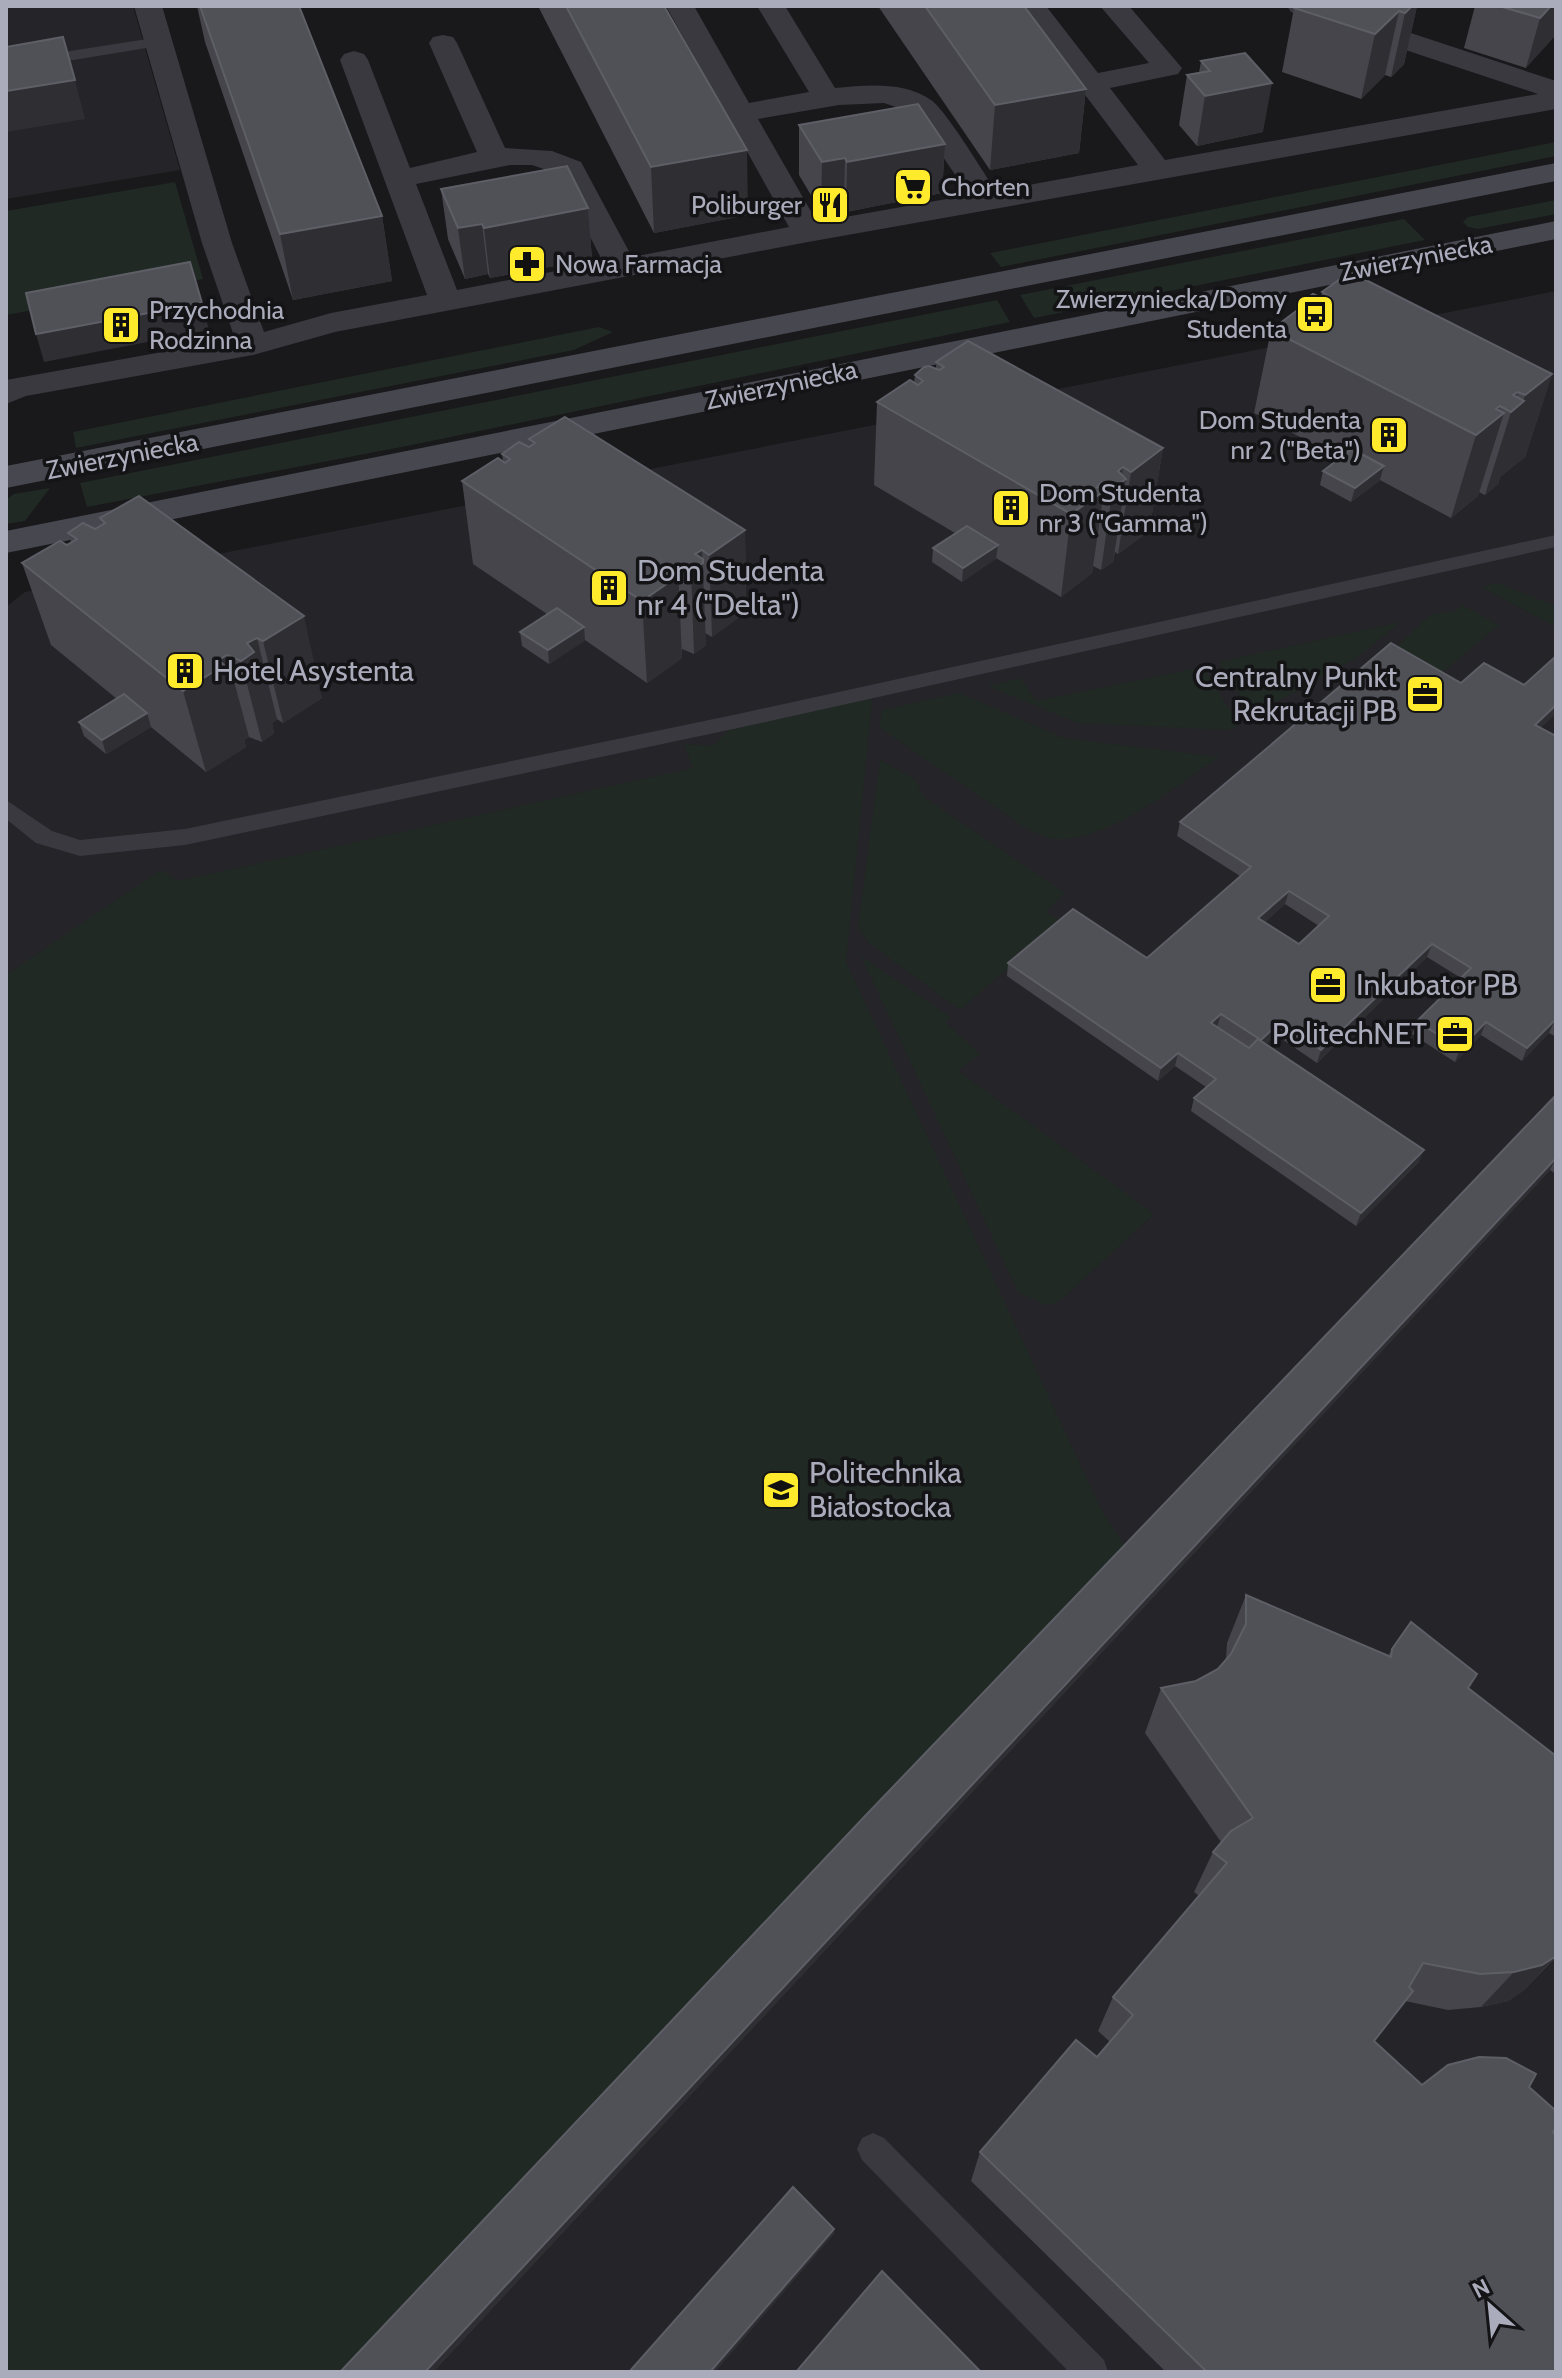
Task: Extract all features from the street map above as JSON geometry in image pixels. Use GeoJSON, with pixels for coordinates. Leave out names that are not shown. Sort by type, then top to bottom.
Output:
{"type":"FeatureCollection","features":[{"type":"Feature","properties":{"kind":"main road","name":"Zwierzyniecka"},"geometry":{"type":"LineString","coordinates":[[6,477],[1556,172]]}},
{"type":"Feature","properties":{"kind":"main road"},"geometry":{"type":"LineString","coordinates":[[1480,188],[1446,199],[1441,206],[1446,222],[1467,235],[1514,238]]}},
{"type":"Feature","properties":{"kind":"main road","name":"Zwierzyniecka"},"geometry":{"type":"LineString","coordinates":[[6,542],[1556,230]]}},
{"type":"Feature","properties":{"kind":"street"},"geometry":{"type":"LineString","coordinates":[[148,6],[160,42],[209,264],[253,345]]}},
{"type":"Feature","properties":{"kind":"street"},"geometry":{"type":"LineString","coordinates":[[680,6],[808,233]]}},
{"type":"Feature","properties":{"kind":"street"},"geometry":{"type":"LineString","coordinates":[[771,6],[828,100]]}},
{"type":"Feature","properties":{"kind":"street"},"geometry":{"type":"LineString","coordinates":[[1032,6],[1158,171]]}},
{"type":"Feature","properties":{"kind":"street"},"geometry":{"type":"LineString","coordinates":[[1091,83],[1168,68],[1114,6]]}},
{"type":"Feature","properties":{"kind":"street"},"geometry":{"type":"LineString","coordinates":[[1301,6],[1556,91]]}},
{"type":"Feature","properties":{"kind":"street"},"geometry":{"type":"LineString","coordinates":[[443,43],[495,160]]}},
{"type":"Feature","properties":{"kind":"street"},"geometry":{"type":"LineString","coordinates":[[354,60],[445,301]]}},
{"type":"Feature","properties":{"kind":"street"},"geometry":{"type":"LineString","coordinates":[[740,113],[873,92],[911,98],[923,107],[987,200]]}},
{"type":"Feature","properties":{"kind":"street"},"geometry":{"type":"LineString","coordinates":[[6,394],[16,388],[253,345],[331,323],[445,301],[987,200],[1556,100]]}},
{"type":"Feature","properties":{"kind":"street"},"geometry":{"type":"LineString","coordinates":[[400,179],[495,160],[539,155],[556,159],[570,168],[622,268]]}},
{"type":"Feature","properties":{"kind":"lane"},"geometry":{"type":"LineString","coordinates":[[6,66],[160,42]]}},
{"type":"Feature","properties":{"kind":"lane"},"geometry":{"type":"LineString","coordinates":[[6,808],[44,837],[80,848],[185,837],[752,718],[1556,541]]}},
{"type":"Feature","properties":{"kind":"lane"},"geometry":{"type":"LineString","coordinates":[[873,2149],[1092,2372]]}},
{"type":"Feature","properties":{"kind":"shaded area"},"geometry":{"type":"Polygon","coordinates":[[[6,6],[133,6],[180,170],[6,199],[6,6]]]}},
{"type":"Feature","properties":{"kind":"shaded area"},"geometry":{"type":"Polygon","coordinates":[[[1556,142],[1556,156],[1001,267],[990,253],[1556,142]]]}},
{"type":"Feature","properties":{"kind":"shaded area"},"geometry":{"type":"Polygon","coordinates":[[[175,182],[203,279],[6,315],[6,211],[175,182]]]}},
{"type":"Feature","properties":{"kind":"shaded area"},"geometry":{"type":"Polygon","coordinates":[[[1556,200],[1556,214],[1478,229],[1468,227],[1463,222],[1468,217],[1556,200]]]}},
{"type":"Feature","properties":{"kind":"shaded area"},"geometry":{"type":"Polygon","coordinates":[[[1404,219],[1425,240],[1034,318],[1020,295],[1404,219]]]}},
{"type":"Feature","properties":{"kind":"shaded area","name":"Politechnika Białostocka"},"geometry":{"type":"Polygon","coordinates":[[[1556,291],[1556,2372],[6,2372],[6,607],[25,592],[1556,291]]]}},
{"type":"Feature","properties":{"kind":"shaded area"},"geometry":{"type":"Polygon","coordinates":[[[997,300],[1010,322],[412,445],[87,507],[80,483],[997,300]]]}},
{"type":"Feature","properties":{"kind":"shaded area"},"geometry":{"type":"Polygon","coordinates":[[[599,327],[613,332],[574,350],[76,448],[73,432],[599,327]]]}},
{"type":"Feature","properties":{"kind":"shaded area"},"geometry":{"type":"Polygon","coordinates":[[[50,488],[25,521],[6,524],[7,499],[14,494],[50,488]]]}},
{"type":"Feature","properties":{"kind":"shaded area"},"geometry":{"type":"Polygon","coordinates":[[[1497,583],[1556,606],[1556,627],[1481,587],[1497,583]]]}},
{"type":"Feature","properties":{"kind":"shaded area"},"geometry":{"type":"Polygon","coordinates":[[[1462,605],[1499,625],[1437,677],[1393,650],[1430,615],[1456,611],[1462,605]]]}},
{"type":"Feature","properties":{"kind":"shaded area"},"geometry":{"type":"Polygon","coordinates":[[[1401,622],[1358,657],[1253,715],[1218,662],[1401,622]]]}},
{"type":"Feature","properties":{"kind":"shaded area"},"geometry":{"type":"Polygon","coordinates":[[[1203,667],[1239,725],[1227,730],[1078,723],[988,686],[1020,678],[1036,701],[1203,667]]]}},
{"type":"Feature","properties":{"kind":"shaded area"},"geometry":{"type":"Polygon","coordinates":[[[873,691],[846,962],[1101,1509],[1128,1552],[339,2372],[6,2372],[6,975],[161,870],[178,881],[693,768],[684,744],[713,746],[738,721],[873,691]]]}},
{"type":"Feature","properties":{"kind":"shaded area"},"geometry":{"type":"Polygon","coordinates":[[[959,693],[1064,738],[1220,757],[1120,821],[1077,837],[1056,839],[1027,829],[879,727],[882,710],[959,693]]]}},
{"type":"Feature","properties":{"kind":"shaded area"},"geometry":{"type":"Polygon","coordinates":[[[880,760],[916,780],[924,797],[1065,893],[1046,912],[1061,921],[960,1010],[869,943],[858,928],[880,760]]]}},
{"type":"Feature","properties":{"kind":"shaded area"},"geometry":{"type":"Polygon","coordinates":[[[861,956],[950,1017],[945,1022],[980,1054],[958,1071],[1154,1214],[1062,1299],[1048,1306],[1018,1292],[861,956]]]}},
{"type":"Feature","properties":{"kind":"building"},"geometry":{"type":"Polygon","coordinates":[[[200,6],[299,6],[382,216],[280,234],[200,6]]]}},
{"type":"Feature","properties":{"kind":"building"},"geometry":{"type":"Polygon","coordinates":[[[566,6],[664,6],[747,150],[651,167],[566,6]]]}},
{"type":"Feature","properties":{"kind":"building"},"geometry":{"type":"Polygon","coordinates":[[[925,6],[1024,6],[1086,89],[995,105],[925,6]]]}},
{"type":"Feature","properties":{"kind":"building"},"geometry":{"type":"Polygon","coordinates":[[[1295,6],[1412,6],[1405,13],[1399,11],[1375,34],[1295,6]]]}},
{"type":"Feature","properties":{"kind":"building"},"geometry":{"type":"Polygon","coordinates":[[[1499,6],[1551,6],[1540,18],[1499,6]]]}},
{"type":"Feature","properties":{"kind":"building"},"geometry":{"type":"Polygon","coordinates":[[[63,37],[75,80],[6,91],[6,47],[63,37]]]}},
{"type":"Feature","properties":{"kind":"building"},"geometry":{"type":"Polygon","coordinates":[[[1245,53],[1272,83],[1205,96],[1187,75],[1210,71],[1201,61],[1245,53]]]}},
{"type":"Feature","properties":{"kind":"building"},"geometry":{"type":"Polygon","coordinates":[[[918,104],[945,144],[847,162],[845,158],[822,162],[799,125],[918,104]]]}},
{"type":"Feature","properties":{"kind":"building"},"geometry":{"type":"Polygon","coordinates":[[[567,166],[588,208],[484,228],[482,224],[458,228],[441,189],[567,166]]]}},
{"type":"Feature","properties":{"kind":"building"},"geometry":{"type":"Polygon","coordinates":[[[190,262],[202,303],[36,334],[26,293],[190,262]]]}},
{"type":"Feature","properties":{"kind":"building"},"geometry":{"type":"Polygon","coordinates":[[[1350,272],[1552,374],[1525,395],[1518,392],[1513,395],[1524,401],[1511,412],[1500,406],[1496,409],[1504,413],[1476,435],[1271,330],[1299,309],[1307,313],[1312,310],[1300,303],[1313,294],[1326,300],[1330,297],[1322,292],[1350,272]]]}},
{"type":"Feature","properties":{"kind":"building"},"geometry":{"type":"Polygon","coordinates":[[[968,341],[1163,448],[1131,472],[1123,467],[1118,471],[1126,479],[1113,487],[1102,482],[1097,487],[1104,491],[1071,514],[877,402],[910,380],[918,385],[923,381],[915,375],[924,367],[939,370],[944,367],[936,362],[968,341]]]}},
{"type":"Feature","properties":{"kind":"building"},"geometry":{"type":"Polygon","coordinates":[[[565,417],[745,530],[709,555],[702,550],[695,554],[703,559],[703,563],[691,571],[678,567],[672,571],[678,576],[642,601],[462,481],[498,458],[505,463],[510,459],[502,454],[519,442],[529,447],[535,443],[529,439],[565,417]]]}},
{"type":"Feature","properties":{"kind":"building"},"geometry":{"type":"Polygon","coordinates":[[[1352,449],[1384,466],[1355,488],[1323,471],[1352,449]]]}},
{"type":"Feature","properties":{"kind":"building"},"geometry":{"type":"Polygon","coordinates":[[[139,496],[304,616],[263,641],[257,638],[247,643],[254,652],[241,661],[227,655],[219,660],[224,665],[183,691],[22,563],[60,541],[67,545],[77,539],[68,533],[83,523],[95,529],[105,523],[100,518],[139,496]]]}},
{"type":"Feature","properties":{"kind":"building"},"geometry":{"type":"Polygon","coordinates":[[[967,526],[998,545],[963,568],[933,548],[967,526]]]}},
{"type":"Feature","properties":{"kind":"building"},"geometry":{"type":"Polygon","coordinates":[[[557,608],[584,627],[548,650],[520,632],[557,608]]]}},
{"type":"Feature","properties":{"kind":"building"},"geometry":{"type":"Polygon","coordinates":[[[1391,643],[1461,683],[1484,663],[1524,685],[1556,656],[1556,705],[1535,725],[1556,736],[1556,1020],[1527,1048],[1486,1022],[1460,1049],[1417,1021],[1471,968],[1432,944],[1321,1050],[1280,1022],[1261,1040],[1221,1014],[1211,1023],[1249,1048],[1258,1039],[1424,1150],[1361,1213],[1194,1098],[1216,1079],[1178,1053],[1161,1068],[1008,963],[1073,909],[1147,958],[1251,867],[1180,822],[1391,643]],[[1289,891],[1258,918],[1299,944],[1329,916],[1289,891]]]}},
{"type":"Feature","properties":{"kind":"building"},"geometry":{"type":"Polygon","coordinates":[[[124,694],[147,713],[102,740],[79,722],[124,694]]]}},
{"type":"Feature","properties":{"kind":"building"},"geometry":{"type":"Polygon","coordinates":[[[1556,1095],[1556,1158],[425,2372],[340,2372],[866,1815],[1556,1095]]]}},
{"type":"Feature","properties":{"kind":"building"},"geometry":{"type":"Polygon","coordinates":[[[1246,1595],[1391,1657],[1392,1649],[1411,1622],[1477,1674],[1468,1688],[1556,1756],[1556,1956],[1542,1965],[1514,1972],[1480,1974],[1423,1963],[1409,1987],[1413,1991],[1374,2041],[1422,2085],[1448,2065],[1479,2057],[1506,2058],[1536,2074],[1529,2087],[1556,2111],[1553,2132],[1556,2135],[1556,2372],[1207,2372],[980,2152],[1076,2040],[1097,2057],[1133,2015],[1113,1997],[1227,1863],[1213,1852],[1231,1831],[1253,1818],[1161,1688],[1196,1681],[1218,1669],[1231,1654],[1246,1624],[1246,1595]]]}},
{"type":"Feature","properties":{"kind":"building"},"geometry":{"type":"Polygon","coordinates":[[[793,2187],[834,2229],[710,2372],[629,2372],[793,2187]]]}},
{"type":"Feature","properties":{"kind":"building"},"geometry":{"type":"Polygon","coordinates":[[[882,2271],[981,2372],[796,2372],[882,2271]]]}},
{"type":"Feature","properties":{"kind":"place","name":"Chorten"},"geometry":{"type":"Point","coordinates":[913,187]}},
{"type":"Feature","properties":{"kind":"place","name":"Poliburger"},"geometry":{"type":"Point","coordinates":[830,205]}},
{"type":"Feature","properties":{"kind":"place","name":"Nowa Farmacja"},"geometry":{"type":"Point","coordinates":[527,264]}},
{"type":"Feature","properties":{"kind":"place","name":"Zwierzyniecka/Domy Studenta"},"geometry":{"type":"Point","coordinates":[1315,314]}},
{"type":"Feature","properties":{"kind":"place","name":"Przychodnia Rodzinna"},"geometry":{"type":"Point","coordinates":[121,325]}},
{"type":"Feature","properties":{"kind":"place","name":"Dom Studenta nr 2 (\"Beta\")"},"geometry":{"type":"Point","coordinates":[1389,435]}},
{"type":"Feature","properties":{"kind":"place","name":"Dom Studenta nr 3 (\"Gamma\")"},"geometry":{"type":"Point","coordinates":[1011,508]}},
{"type":"Feature","properties":{"kind":"place","name":"Dom Studenta nr 4 (\"Delta\")"},"geometry":{"type":"Point","coordinates":[609,588]}},
{"type":"Feature","properties":{"kind":"place","name":"Hotel Asystenta"},"geometry":{"type":"Point","coordinates":[185,671]}},
{"type":"Feature","properties":{"kind":"place","name":"Centralny Punkt Rekrutacji PB"},"geometry":{"type":"Point","coordinates":[1425,694]}},
{"type":"Feature","properties":{"kind":"place","name":"Inkubator PB"},"geometry":{"type":"Point","coordinates":[1328,985]}},
{"type":"Feature","properties":{"kind":"place","name":"PolitechNET"},"geometry":{"type":"Point","coordinates":[1455,1034]}},
{"type":"Feature","properties":{"kind":"place","name":"Politechnika Białostocka"},"geometry":{"type":"Point","coordinates":[781,1490]}}]}
